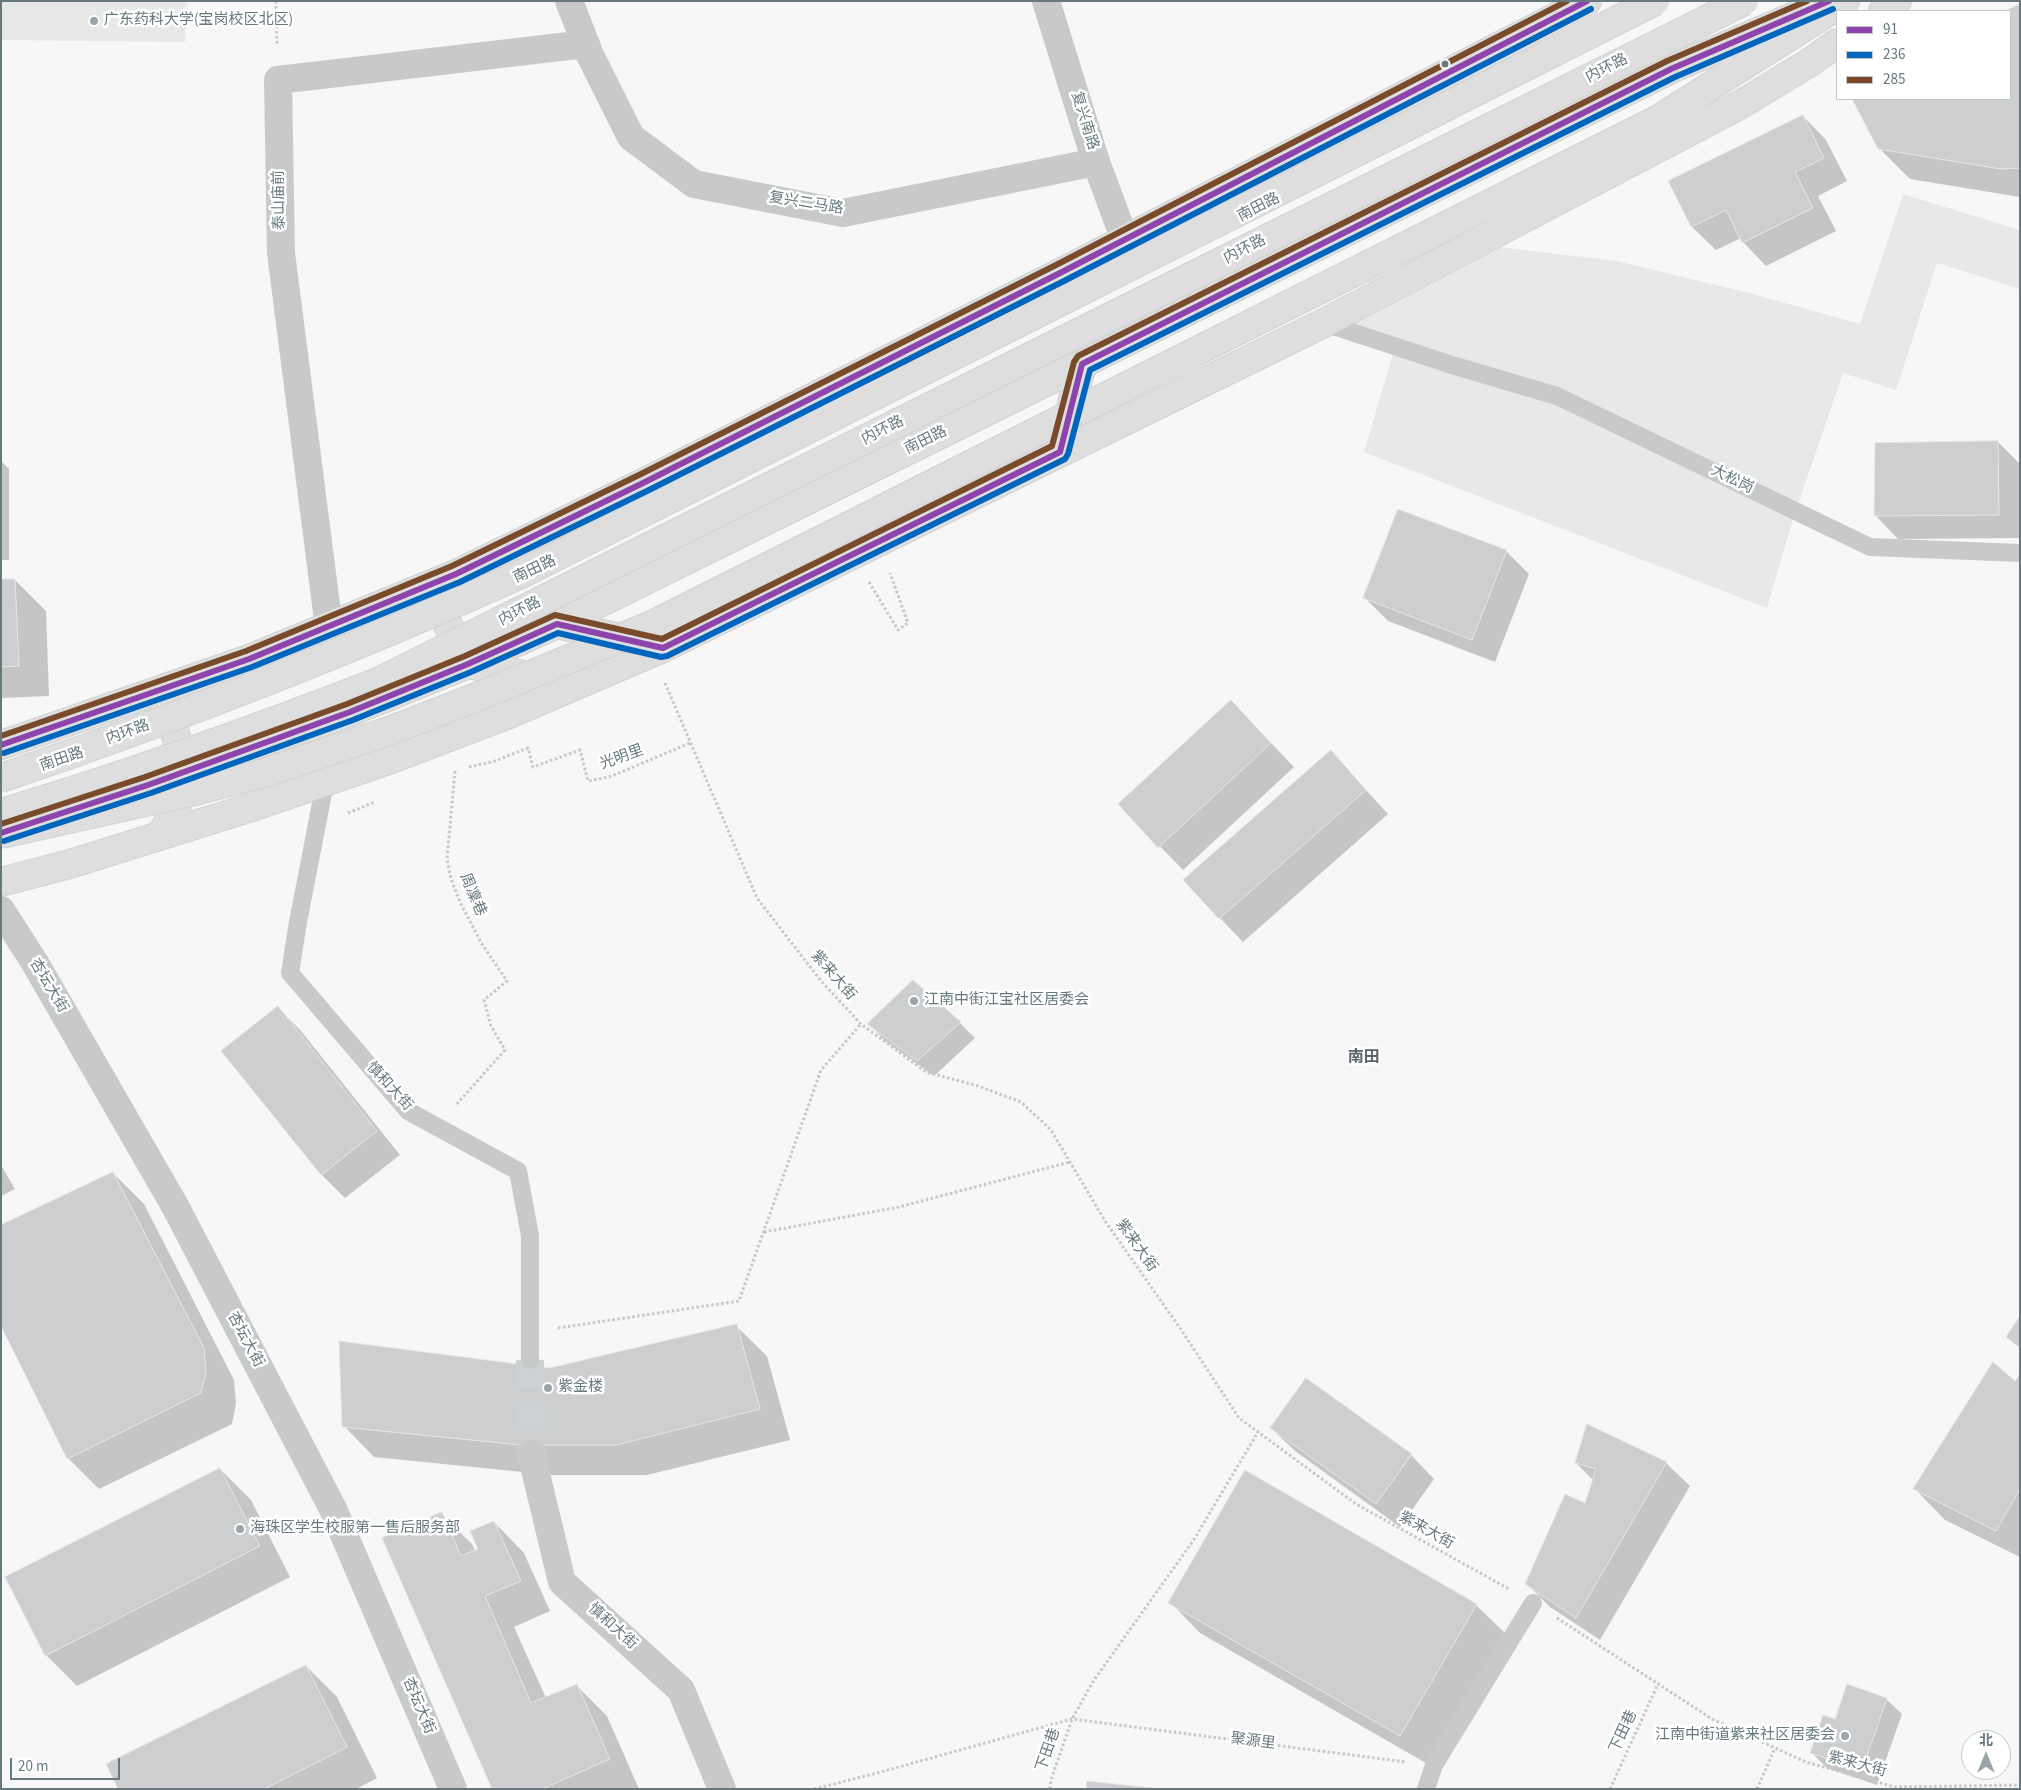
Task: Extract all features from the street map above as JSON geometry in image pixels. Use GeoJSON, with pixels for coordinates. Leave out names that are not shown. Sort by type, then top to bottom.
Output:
{"type":"FeatureCollection","features":[{"type":"Feature","properties":{"kind":"main road"},"geometry":{"type":"LineString","coordinates":[[1,745],[159,692],[329,628],[456,574],[642,483],[1125,240],[1578,6],[1608,1]]}},
{"type":"Feature","properties":{"kind":"main road","name":"内环路"},"geometry":{"type":"LineString","coordinates":[[1,779],[245,690],[414,623],[523,573],[1655,1]]}},
{"type":"Feature","properties":{"kind":"main road","name":"南田路"},"geometry":{"type":"LineString","coordinates":[[1,779],[249,692],[442,614],[560,558],[1076,302],[1664,1]]}},
{"type":"Feature","properties":{"kind":"main road","name":"内环路"},"geometry":{"type":"LineString","coordinates":[[1,813],[151,766],[267,725],[378,682],[1744,1]]}},
{"type":"Feature","properties":{"kind":"main road","name":"南田路"},"geometry":{"type":"LineString","coordinates":[[1,834],[182,773],[350,712],[468,664],[557,624],[1671,69],[1830,1]]}},
{"type":"Feature","properties":{"kind":"main road"},"geometry":{"type":"LineString","coordinates":[[1,834],[200,790],[276,769],[388,731],[652,625],[1659,119],[1845,1]]}},
{"type":"Feature","properties":{"kind":"main road"},"geometry":{"type":"LineString","coordinates":[[1884,10],[1897,1]]}},
{"type":"Feature","properties":{"kind":"main road"},"geometry":{"type":"LineString","coordinates":[[1,882],[70,864],[325,782],[461,733],[663,648],[1324,323],[1738,106],[1809,63],[1836,44]]}},
{"type":"Feature","properties":{"kind":"main road"},"geometry":{"type":"LineString","coordinates":[[1060,452],[1082,364]]}},
{"type":"Feature","properties":{"kind":"main road"},"geometry":{"type":"LineString","coordinates":[[560,558],[642,483]]}},
{"type":"Feature","properties":{"kind":"main road"},"geometry":{"type":"LineString","coordinates":[[442,614],[468,664],[578,685]]}},
{"type":"Feature","properties":{"kind":"main road"},"geometry":{"type":"LineString","coordinates":[[557,624],[663,648]]}},
{"type":"Feature","properties":{"kind":"main road"},"geometry":{"type":"LineString","coordinates":[[159,692],[179,740],[182,773],[178,807],[171,822],[159,836]]}},
{"type":"Feature","properties":{"kind":"street","name":"复兴二马路"},"geometry":{"type":"LineString","coordinates":[[569,1],[586,44],[631,137],[694,184],[843,213],[1096,162]]}},
{"type":"Feature","properties":{"kind":"street","name":"复兴南路"},"geometry":{"type":"LineString","coordinates":[[1046,1],[1096,162],[1125,240]]}},
{"type":"Feature","properties":{"kind":"street"},"geometry":{"type":"LineString","coordinates":[[278,80],[586,44]]}},
{"type":"Feature","properties":{"kind":"street","name":"泰山庙前"},"geometry":{"type":"LineString","coordinates":[[278,80],[281,254],[329,628]]}},
{"type":"Feature","properties":{"kind":"street","name":"杏坛大街"},"geometry":{"type":"LineString","coordinates":[[1,910],[40,972],[175,1206],[333,1509],[453,1789]]}},
{"type":"Feature","properties":{"kind":"street","name":"慎和大街"},"geometry":{"type":"LineString","coordinates":[[531,1453],[562,1582],[682,1690],[722,1789]]}},
{"type":"Feature","properties":{"kind":"lane","name":"大松岗"},"geometry":{"type":"LineString","coordinates":[[1324,323],[1452,365],[1557,396],[1870,547],[2020,553]]}},
{"type":"Feature","properties":{"kind":"lane","name":"慎和大街"},"geometry":{"type":"LineString","coordinates":[[325,782],[290,974],[408,1111],[518,1171],[530,1236],[530,1360]]}},
{"type":"Feature","properties":{"kind":"lane"},"geometry":{"type":"LineString","coordinates":[[1426,1789],[1434,1766],[1533,1603]]}},
{"type":"Feature","properties":{"kind":"path"},"geometry":{"type":"LineString","coordinates":[[276,1],[278,80]]}},
{"type":"Feature","properties":{"kind":"path"},"geometry":{"type":"LineString","coordinates":[[868,580],[898,630],[908,623],[878,542]]}},
{"type":"Feature","properties":{"kind":"path","name":"紫来大街"},"geometry":{"type":"LineString","coordinates":[[664,679],[757,898],[821,981],[861,1024],[926,1072],[978,1086],[1021,1102],[1051,1130],[1105,1221],[1182,1331],[1239,1418],[1356,1504],[1533,1603],[1712,1718],[1775,1748],[1806,1762],[1895,1787],[2020,1785]]}},
{"type":"Feature","properties":{"kind":"path","name":"光明里"},"geometry":{"type":"LineString","coordinates":[[456,770],[495,761],[528,748],[533,767],[580,750],[588,781],[612,776],[690,743]]}},
{"type":"Feature","properties":{"kind":"path"},"geometry":{"type":"LineString","coordinates":[[446,774],[456,770]]}},
{"type":"Feature","properties":{"kind":"path","name":"周凜巷"},"geometry":{"type":"LineString","coordinates":[[436,1127],[505,1050],[491,1026],[484,1000],[506,981],[482,944],[461,904],[451,879],[447,859],[456,770]]}},
{"type":"Feature","properties":{"kind":"path"},"geometry":{"type":"LineString","coordinates":[[317,825],[382,800]]}},
{"type":"Feature","properties":{"kind":"path"},"geometry":{"type":"LineString","coordinates":[[531,1332],[739,1301],[822,1070],[861,1024]]}},
{"type":"Feature","properties":{"kind":"path"},"geometry":{"type":"LineString","coordinates":[[763,1232],[899,1207],[1070,1162]]}},
{"type":"Feature","properties":{"kind":"path"},"geometry":{"type":"LineString","coordinates":[[1072,1718],[1094,1680],[1193,1541],[1258,1432]]}},
{"type":"Feature","properties":{"kind":"path","name":"下田巷"},"geometry":{"type":"LineString","coordinates":[[1610,1789],[1658,1684]]}},
{"type":"Feature","properties":{"kind":"path","name":"聚源里"},"geometry":{"type":"LineString","coordinates":[[814,1789],[1072,1718],[1434,1766]]}},
{"type":"Feature","properties":{"kind":"path","name":"下田巷"},"geometry":{"type":"LineString","coordinates":[[1050,1789],[1051,1780],[1072,1718]]}},
{"type":"Feature","properties":{"kind":"path"},"geometry":{"type":"LineString","coordinates":[[1758,1789],[1775,1748]]}},
{"type":"Feature","properties":{"kind":"shaded area","name":"广东药科大学(宝岗校区北区)"},"geometry":{"type":"Polygon","coordinates":[[[1,1],[187,1],[185,42],[1,40],[1,1]]]}},
{"type":"Feature","properties":{"kind":"shaded area"},"geometry":{"type":"Polygon","coordinates":[[[1903,194],[2020,230],[2020,289],[1937,263],[1896,390],[1843,373],[1793,519],[1767,608],[1364,452],[1393,354],[1338,322],[1490,246],[1617,261],[1753,294],[1860,324],[1903,194]]]}},
{"type":"Feature","properties":{"kind":"building"},"geometry":{"type":"Polygon","coordinates":[[[2020,4],[2020,168],[2001,169],[1878,149],[1853,100],[2011,100],[2011,10],[2007,10],[2020,4]]]}},
{"type":"Feature","properties":{"kind":"building"},"geometry":{"type":"Polygon","coordinates":[[[1803,115],[1824,158],[1795,172],[1813,208],[1742,243],[1726,210],[1691,227],[1668,181],[1803,115]]]}},
{"type":"Feature","properties":{"kind":"building"},"geometry":{"type":"Polygon","coordinates":[[[1998,441],[1999,515],[1874,516],[1875,443],[1998,441]]]}},
{"type":"Feature","properties":{"kind":"building"},"geometry":{"type":"Polygon","coordinates":[[[1398,509],[1507,550],[1472,640],[1363,598],[1398,509]]]}},
{"type":"Feature","properties":{"kind":"building"},"geometry":{"type":"Polygon","coordinates":[[[1,579],[15,579],[19,666],[1,667],[1,579]]]}},
{"type":"Feature","properties":{"kind":"building"},"geometry":{"type":"Polygon","coordinates":[[[1231,700],[1271,743],[1158,848],[1118,804],[1231,700]]]}},
{"type":"Feature","properties":{"kind":"building"},"geometry":{"type":"Polygon","coordinates":[[[1331,750],[1366,790],[1219,919],[1183,880],[1331,750]]]}},
{"type":"Feature","properties":{"kind":"building","name":"江南中街江宝社区居委会"},"geometry":{"type":"Polygon","coordinates":[[[913,980],[961,1022],[917,1061],[867,1024],[913,980]]]}},
{"type":"Feature","properties":{"kind":"building"},"geometry":{"type":"Polygon","coordinates":[[[278,1006],[377,1131],[321,1175],[221,1051],[278,1006]]]}},
{"type":"Feature","properties":{"kind":"building"},"geometry":{"type":"Polygon","coordinates":[[[113,1172],[204,1348],[206,1372],[201,1393],[67,1459],[1,1326],[1,1225],[113,1172]]]}},
{"type":"Feature","properties":{"kind":"building"},"geometry":{"type":"Polygon","coordinates":[[[2020,1316],[2020,1348],[2006,1337],[2020,1316]]]}},
{"type":"Feature","properties":{"kind":"building","name":"紫金楼"},"geometry":{"type":"Polygon","coordinates":[[[737,1324],[760,1409],[616,1445],[521,1445],[342,1427],[339,1341],[549,1368],[737,1324]]]}},
{"type":"Feature","properties":{"kind":"building"},"geometry":{"type":"Polygon","coordinates":[[[1993,1362],[2015,1381],[2020,1374],[2020,1489],[1996,1531],[1913,1489],[1993,1362]]]}},
{"type":"Feature","properties":{"kind":"building"},"geometry":{"type":"Polygon","coordinates":[[[1306,1378],[1412,1454],[1376,1504],[1270,1428],[1306,1378]]]}},
{"type":"Feature","properties":{"kind":"building"},"geometry":{"type":"Polygon","coordinates":[[[1587,1424],[1667,1462],[1576,1618],[1525,1584],[1565,1494],[1585,1503],[1596,1469],[1575,1463],[1587,1424]]]}},
{"type":"Feature","properties":{"kind":"building"},"geometry":{"type":"Polygon","coordinates":[[[220,1468],[260,1546],[45,1656],[5,1577],[220,1468]]]}},
{"type":"Feature","properties":{"kind":"building"},"geometry":{"type":"Polygon","coordinates":[[[1245,1470],[1477,1604],[1400,1736],[1168,1603],[1245,1470]]]}},
{"type":"Feature","properties":{"kind":"building"},"geometry":{"type":"Polygon","coordinates":[[[442,1512],[461,1556],[478,1549],[470,1531],[494,1521],[521,1581],[485,1596],[531,1703],[577,1684],[610,1759],[542,1789],[492,1789],[382,1538],[442,1512]]]}},
{"type":"Feature","properties":{"kind":"building"},"geometry":{"type":"Polygon","coordinates":[[[306,1665],[347,1747],[264,1789],[118,1789],[106,1764],[306,1665]]]}},
{"type":"Feature","properties":{"kind":"building","name":"江南中街道紫来社区居委会"},"geometry":{"type":"Polygon","coordinates":[[[1847,1684],[1887,1698],[1862,1770],[1810,1753],[1823,1715],[1835,1719],[1847,1684]]]}},
{"type":"Feature","properties":{"kind":"building"},"geometry":{"type":"Polygon","coordinates":[[[1087,1781],[1162,1789],[1087,1789],[1087,1781]]]}},
{"type":"Feature","properties":{"kind":"tunnel"},"geometry":{"type":"LineString","coordinates":[[530,1360],[531,1453]]}},
{"type":"Feature","properties":{"kind":"transit line","name":"285"},"geometry":{"type":"LineString","coordinates":[[1,736],[246,651],[452,566],[639,475],[1056,265],[1567,1]]}},
{"type":"Feature","properties":{"kind":"transit line","name":"91"},"geometry":{"type":"LineString","coordinates":[[1,745],[249,659],[456,574],[643,483],[1060,273],[1587,1]]}},
{"type":"Feature","properties":{"kind":"transit line","name":"285"},"geometry":{"type":"LineString","coordinates":[[1,824],[145,777],[347,704],[465,656],[555,615],[662,639],[1052,446],[1074,362],[1078,356],[1667,61],[1807,1]]}},
{"type":"Feature","properties":{"kind":"transit line","name":"91"},"geometry":{"type":"LineString","coordinates":[[1,833],[148,785],[350,712],[468,664],[557,624],[663,648],[1060,452],[1082,364],[1671,69],[1829,1]]}},
{"type":"Feature","properties":{"kind":"transit line","name":"236"},"geometry":{"type":"LineString","coordinates":[[4,753],[252,667],[460,582],[647,491],[1064,281],[1591,9]]}},
{"type":"Feature","properties":{"kind":"transit line","name":"236"},"geometry":{"type":"LineString","coordinates":[[4,841],[151,793],[353,720],[471,672],[558,633],[661,657],[667,656],[1065,459],[1068,454],[1090,370],[1675,77],[1833,9]]}},
{"type":"Feature","properties":{"kind":"place","name":"广东药科大学(宝岗校区北区)"},"geometry":{"type":"Point","coordinates":[94,21]}},
{"type":"Feature","properties":{"kind":"place","name":"江南中街江宝社区居委会"},"geometry":{"type":"Point","coordinates":[914,1001]}},
{"type":"Feature","properties":{"kind":"place","name":"紫金楼"},"geometry":{"type":"Point","coordinates":[548,1388]}},
{"type":"Feature","properties":{"kind":"place","name":"海珠区学生校服第一售后服务部"},"geometry":{"type":"Point","coordinates":[240,1529]}},
{"type":"Feature","properties":{"kind":"place","name":"江南中街道紫来社区居委会"},"geometry":{"type":"Point","coordinates":[1845,1736]}},
{"type":"Feature","properties":{"kind":"district","name":"南田"},"geometry":{"type":"Point","coordinates":[1364,1058]}}]}
